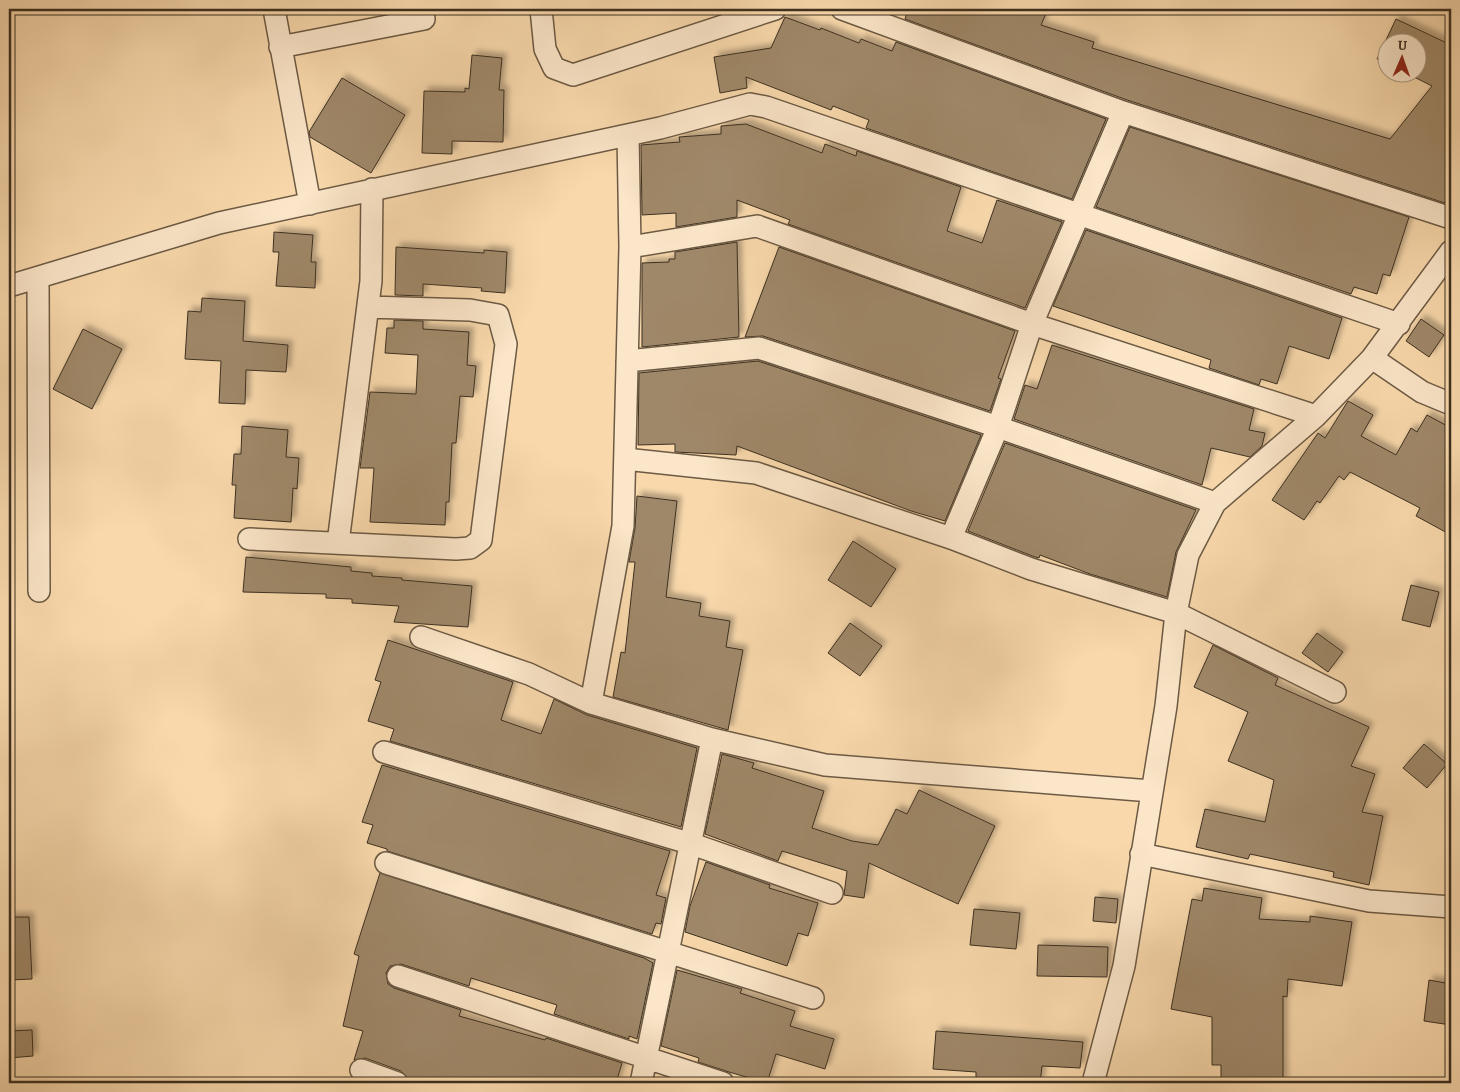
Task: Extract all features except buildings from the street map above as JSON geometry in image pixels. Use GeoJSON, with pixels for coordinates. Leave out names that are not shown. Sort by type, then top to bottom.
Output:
{"type":"FeatureCollection","features":[{"type":"Feature","properties":{"kind":"street"},"geometry":{"type":"LineString","coordinates":[[274,9],[310,204]]}},
{"type":"Feature","properties":{"kind":"street"},"geometry":{"type":"LineString","coordinates":[[280,47],[424,19],[422,9]]}},
{"type":"Feature","properties":{"kind":"street"},"geometry":{"type":"LineString","coordinates":[[541,9],[545,48],[554,68],[572,75],[775,9]]}},
{"type":"Feature","properties":{"kind":"street"},"geometry":{"type":"LineString","coordinates":[[842,9],[1123,112],[1451,218]]}},
{"type":"Feature","properties":{"kind":"street"},"geometry":{"type":"LineString","coordinates":[[9,286],[219,223],[628,135],[750,104],[766,107],[1399,324]]}},
{"type":"Feature","properties":{"kind":"street"},"geometry":{"type":"LineString","coordinates":[[950,538],[998,427],[1032,324],[1081,214],[1123,112]]}},
{"type":"Feature","properties":{"kind":"street"},"geometry":{"type":"LineString","coordinates":[[592,703],[623,526],[630,247],[628,135]]}},
{"type":"Feature","properties":{"kind":"street"},"geometry":{"type":"LineString","coordinates":[[338,544],[371,281],[372,189]]}},
{"type":"Feature","properties":{"kind":"street"},"geometry":{"type":"LineString","coordinates":[[630,247],[757,226],[1032,324],[1316,416]]}},
{"type":"Feature","properties":{"kind":"street"},"geometry":{"type":"LineString","coordinates":[[1093,1083],[1124,966],[1166,706],[1176,613],[1188,555],[1215,503],[1316,416],[1372,358],[1399,324],[1451,251]]}},
{"type":"Feature","properties":{"kind":"street"},"geometry":{"type":"LineString","coordinates":[[38,278],[39,591]]}},
{"type":"Feature","properties":{"kind":"street"},"geometry":{"type":"LineString","coordinates":[[249,539],[456,549],[470,548],[482,540],[506,344],[498,315],[470,310],[368,307]]}},
{"type":"Feature","properties":{"kind":"street"},"geometry":{"type":"LineString","coordinates":[[627,361],[759,348],[998,427],[1215,503]]}},
{"type":"Feature","properties":{"kind":"street"},"geometry":{"type":"LineString","coordinates":[[1372,358],[1422,392],[1451,404]]}},
{"type":"Feature","properties":{"kind":"street"},"geometry":{"type":"LineString","coordinates":[[625,460],[756,473],[950,538],[1031,569],[1176,613],[1335,692]]}},
{"type":"Feature","properties":{"kind":"street"},"geometry":{"type":"LineString","coordinates":[[421,637],[529,674],[592,703],[712,739],[825,765],[1151,791]]}},
{"type":"Feature","properties":{"kind":"street"},"geometry":{"type":"LineString","coordinates":[[641,1083],[692,844],[712,739]]}},
{"type":"Feature","properties":{"kind":"street"},"geometry":{"type":"LineString","coordinates":[[384,752],[692,844],[832,893]]}},
{"type":"Feature","properties":{"kind":"street"},"geometry":{"type":"LineString","coordinates":[[1141,854],[1369,901],[1451,907]]}},
{"type":"Feature","properties":{"kind":"street"},"geometry":{"type":"LineString","coordinates":[[386,863],[668,950],[813,998]]}},
{"type":"Feature","properties":{"kind":"street"},"geometry":{"type":"LineString","coordinates":[[398,976],[724,1083]]}},
{"type":"Feature","properties":{"kind":"street"},"geometry":{"type":"LineString","coordinates":[[361,1070],[397,1083]]}}]}
